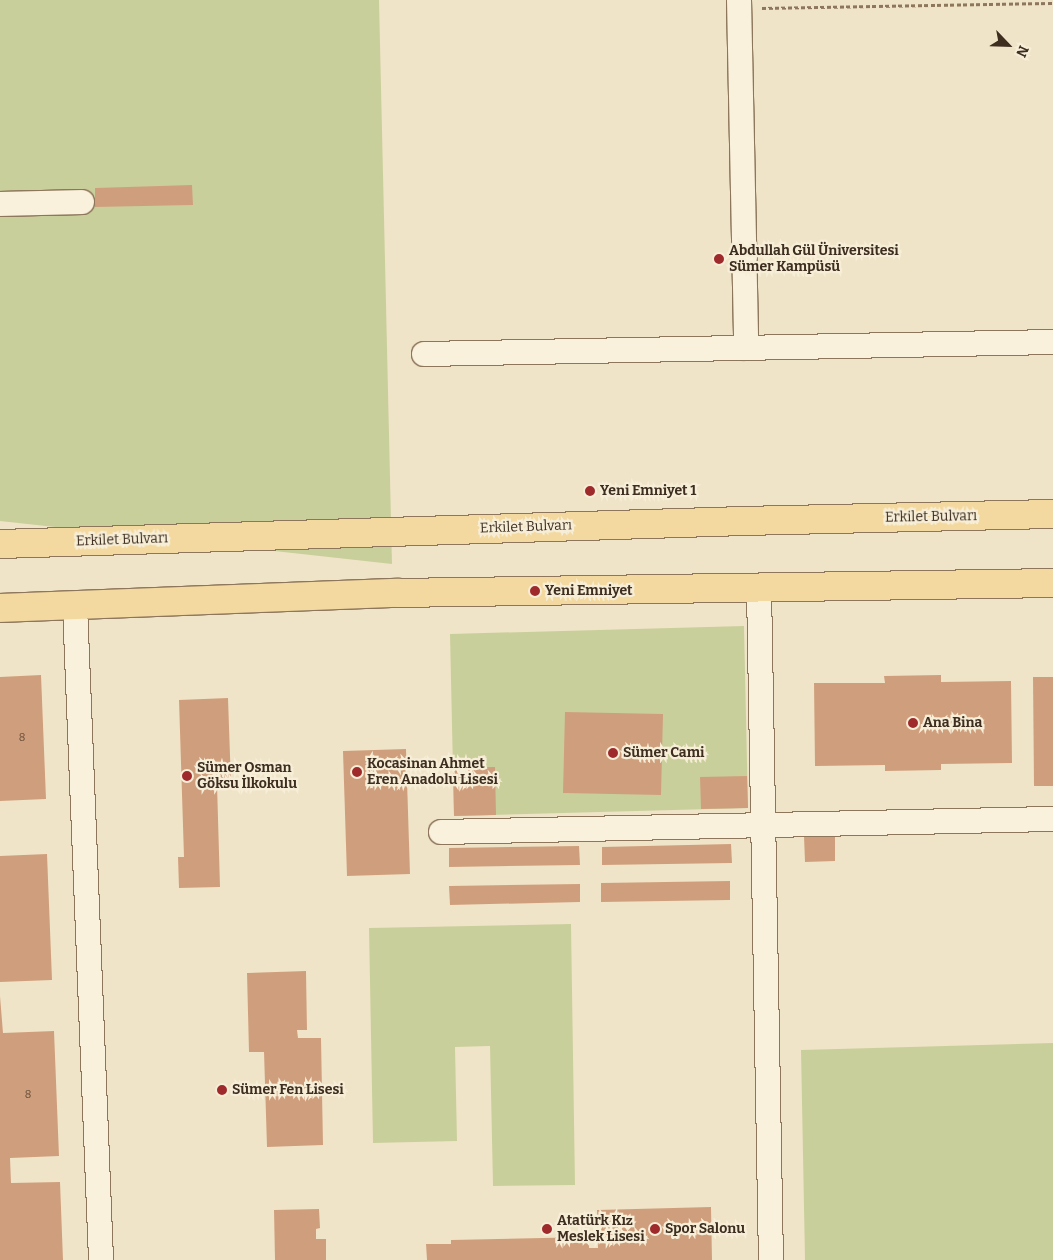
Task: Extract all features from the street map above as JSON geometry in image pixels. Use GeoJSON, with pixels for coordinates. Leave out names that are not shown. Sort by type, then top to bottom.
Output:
{"type":"FeatureCollection","features":[{"type":"Feature","properties":{"kind":"main road","name":"Erkilet Bulvarı"},"geometry":{"type":"LineString","coordinates":[[0,544],[677,523],[1053,514]]}},
{"type":"Feature","properties":{"kind":"main road"},"geometry":{"type":"LineString","coordinates":[[0,608],[397,593],[1053,583]]}},
{"type":"Feature","properties":{"kind":"street"},"geometry":{"type":"LineString","coordinates":[[739,4],[746,348]]}},
{"type":"Feature","properties":{"kind":"street"},"geometry":{"type":"LineString","coordinates":[[0,204],[82,202]]}},
{"type":"Feature","properties":{"kind":"street"},"geometry":{"type":"LineString","coordinates":[[424,354],[1053,342]]}},
{"type":"Feature","properties":{"kind":"street"},"geometry":{"type":"LineString","coordinates":[[759,588],[771,1260]]}},
{"type":"Feature","properties":{"kind":"street"},"geometry":{"type":"LineString","coordinates":[[75,606],[101,1260]]}},
{"type":"Feature","properties":{"kind":"street"},"geometry":{"type":"LineString","coordinates":[[441,832],[1053,820]]}},
{"type":"Feature","properties":{"kind":"path"},"geometry":{"type":"LineString","coordinates":[[739,4],[1053,3]]}},
{"type":"Feature","properties":{"kind":"green space"},"geometry":{"type":"Polygon","coordinates":[[[0,0],[379,0],[392,564],[0,521],[0,0]]]}},
{"type":"Feature","properties":{"kind":"green space"},"geometry":{"type":"Polygon","coordinates":[[[744,626],[748,808],[454,816],[450,634],[744,626]]]}},
{"type":"Feature","properties":{"kind":"green space"},"geometry":{"type":"Polygon","coordinates":[[[571,924],[575,1185],[493,1186],[490,1046],[455,1047],[457,1141],[373,1143],[369,928],[571,924]]]}},
{"type":"Feature","properties":{"kind":"green space"},"geometry":{"type":"Polygon","coordinates":[[[1053,1043],[1053,1260],[805,1260],[801,1050],[1053,1043]]]}},
{"type":"Feature","properties":{"kind":"building"},"geometry":{"type":"Polygon","coordinates":[[[192,185],[193,205],[95,207],[95,188],[192,185]]]}},
{"type":"Feature","properties":{"kind":"building"},"geometry":{"type":"Polygon","coordinates":[[[41,675],[46,799],[0,801],[0,677],[41,675]]]}},
{"type":"Feature","properties":{"kind":"building","name":"Ana Bina"},"geometry":{"type":"Polygon","coordinates":[[[941,675],[941,682],[1011,681],[1012,763],[941,764],[941,770],[885,771],[885,765],[815,766],[814,683],[885,683],[884,676],[941,675]]]}},
{"type":"Feature","properties":{"kind":"building"},"geometry":{"type":"Polygon","coordinates":[[[1033,677],[1053,677],[1053,786],[1034,786],[1033,677]]]}},
{"type":"Feature","properties":{"kind":"building"},"geometry":{"type":"Polygon","coordinates":[[[228,698],[231,784],[217,784],[220,887],[179,888],[178,857],[184,857],[179,700],[228,698]]]}},
{"type":"Feature","properties":{"kind":"building","name":"Sümer Cami"},"geometry":{"type":"Polygon","coordinates":[[[565,712],[663,714],[661,795],[563,793],[565,712]]]}},
{"type":"Feature","properties":{"kind":"building"},"geometry":{"type":"Polygon","coordinates":[[[406,749],[410,874],[347,876],[343,751],[406,749]]]}},
{"type":"Feature","properties":{"kind":"building"},"geometry":{"type":"Polygon","coordinates":[[[495,767],[496,815],[454,816],[453,768],[495,767]]]}},
{"type":"Feature","properties":{"kind":"building"},"geometry":{"type":"Polygon","coordinates":[[[747,776],[748,808],[701,809],[700,777],[747,776]]]}},
{"type":"Feature","properties":{"kind":"building"},"geometry":{"type":"Polygon","coordinates":[[[835,835],[835,861],[805,862],[804,836],[835,835]]]}},
{"type":"Feature","properties":{"kind":"building"},"geometry":{"type":"Polygon","coordinates":[[[731,844],[732,863],[602,865],[602,847],[731,844]]]}},
{"type":"Feature","properties":{"kind":"building"},"geometry":{"type":"Polygon","coordinates":[[[579,846],[580,865],[449,867],[449,848],[579,846]]]}},
{"type":"Feature","properties":{"kind":"building"},"geometry":{"type":"Polygon","coordinates":[[[47,854],[52,980],[0,982],[0,856],[47,854]]]}},
{"type":"Feature","properties":{"kind":"building"},"geometry":{"type":"Polygon","coordinates":[[[730,881],[730,900],[601,902],[601,883],[730,881]]]}},
{"type":"Feature","properties":{"kind":"building"},"geometry":{"type":"Polygon","coordinates":[[[580,884],[580,902],[450,905],[449,886],[580,884]]]}},
{"type":"Feature","properties":{"kind":"building"},"geometry":{"type":"Polygon","coordinates":[[[306,971],[307,1030],[297,1030],[298,1038],[321,1038],[323,1145],[267,1147],[264,1052],[249,1052],[247,973],[306,971]]]}},
{"type":"Feature","properties":{"kind":"building"},"geometry":{"type":"Polygon","coordinates":[[[0,996],[3,1033],[54,1031],[59,1156],[10,1158],[11,1183],[60,1182],[63,1260],[0,1260],[0,996]]]}},
{"type":"Feature","properties":{"kind":"building","name":"Spor Salonu"},"geometry":{"type":"Polygon","coordinates":[[[711,1207],[712,1260],[427,1260],[426,1244],[451,1244],[451,1240],[589,1237],[589,1248],[598,1248],[597,1210],[711,1207]]]}},
{"type":"Feature","properties":{"kind":"building"},"geometry":{"type":"Polygon","coordinates":[[[319,1209],[320,1228],[316,1229],[316,1239],[326,1239],[326,1260],[275,1260],[274,1210],[319,1209]]]}},
{"type":"Feature","properties":{"kind":"place","name":"Abdullah Gül Üniversitesi Sümer Kampüsü"},"geometry":{"type":"Point","coordinates":[719,259]}},
{"type":"Feature","properties":{"kind":"place","name":"Yeni Emniyet 1"},"geometry":{"type":"Point","coordinates":[590,491]}},
{"type":"Feature","properties":{"kind":"place","name":"Yeni Emniyet"},"geometry":{"type":"Point","coordinates":[535,591]}},
{"type":"Feature","properties":{"kind":"place","name":"Ana Bina"},"geometry":{"type":"Point","coordinates":[913,723]}},
{"type":"Feature","properties":{"kind":"place","name":"Sümer Cami"},"geometry":{"type":"Point","coordinates":[613,753]}},
{"type":"Feature","properties":{"kind":"place","name":"Kocasinan Ahmet Eren Anadolu Lisesi"},"geometry":{"type":"Point","coordinates":[357,772]}},
{"type":"Feature","properties":{"kind":"place","name":"Sümer Osman Göksu İlkokulu"},"geometry":{"type":"Point","coordinates":[187,776]}},
{"type":"Feature","properties":{"kind":"place","name":"Sümer Fen Lisesi"},"geometry":{"type":"Point","coordinates":[222,1090]}},
{"type":"Feature","properties":{"kind":"place","name":"Atatürk Kız Meslek Lisesi"},"geometry":{"type":"Point","coordinates":[547,1229]}},
{"type":"Feature","properties":{"kind":"place","name":"Spor Salonu"},"geometry":{"type":"Point","coordinates":[655,1229]}}]}
